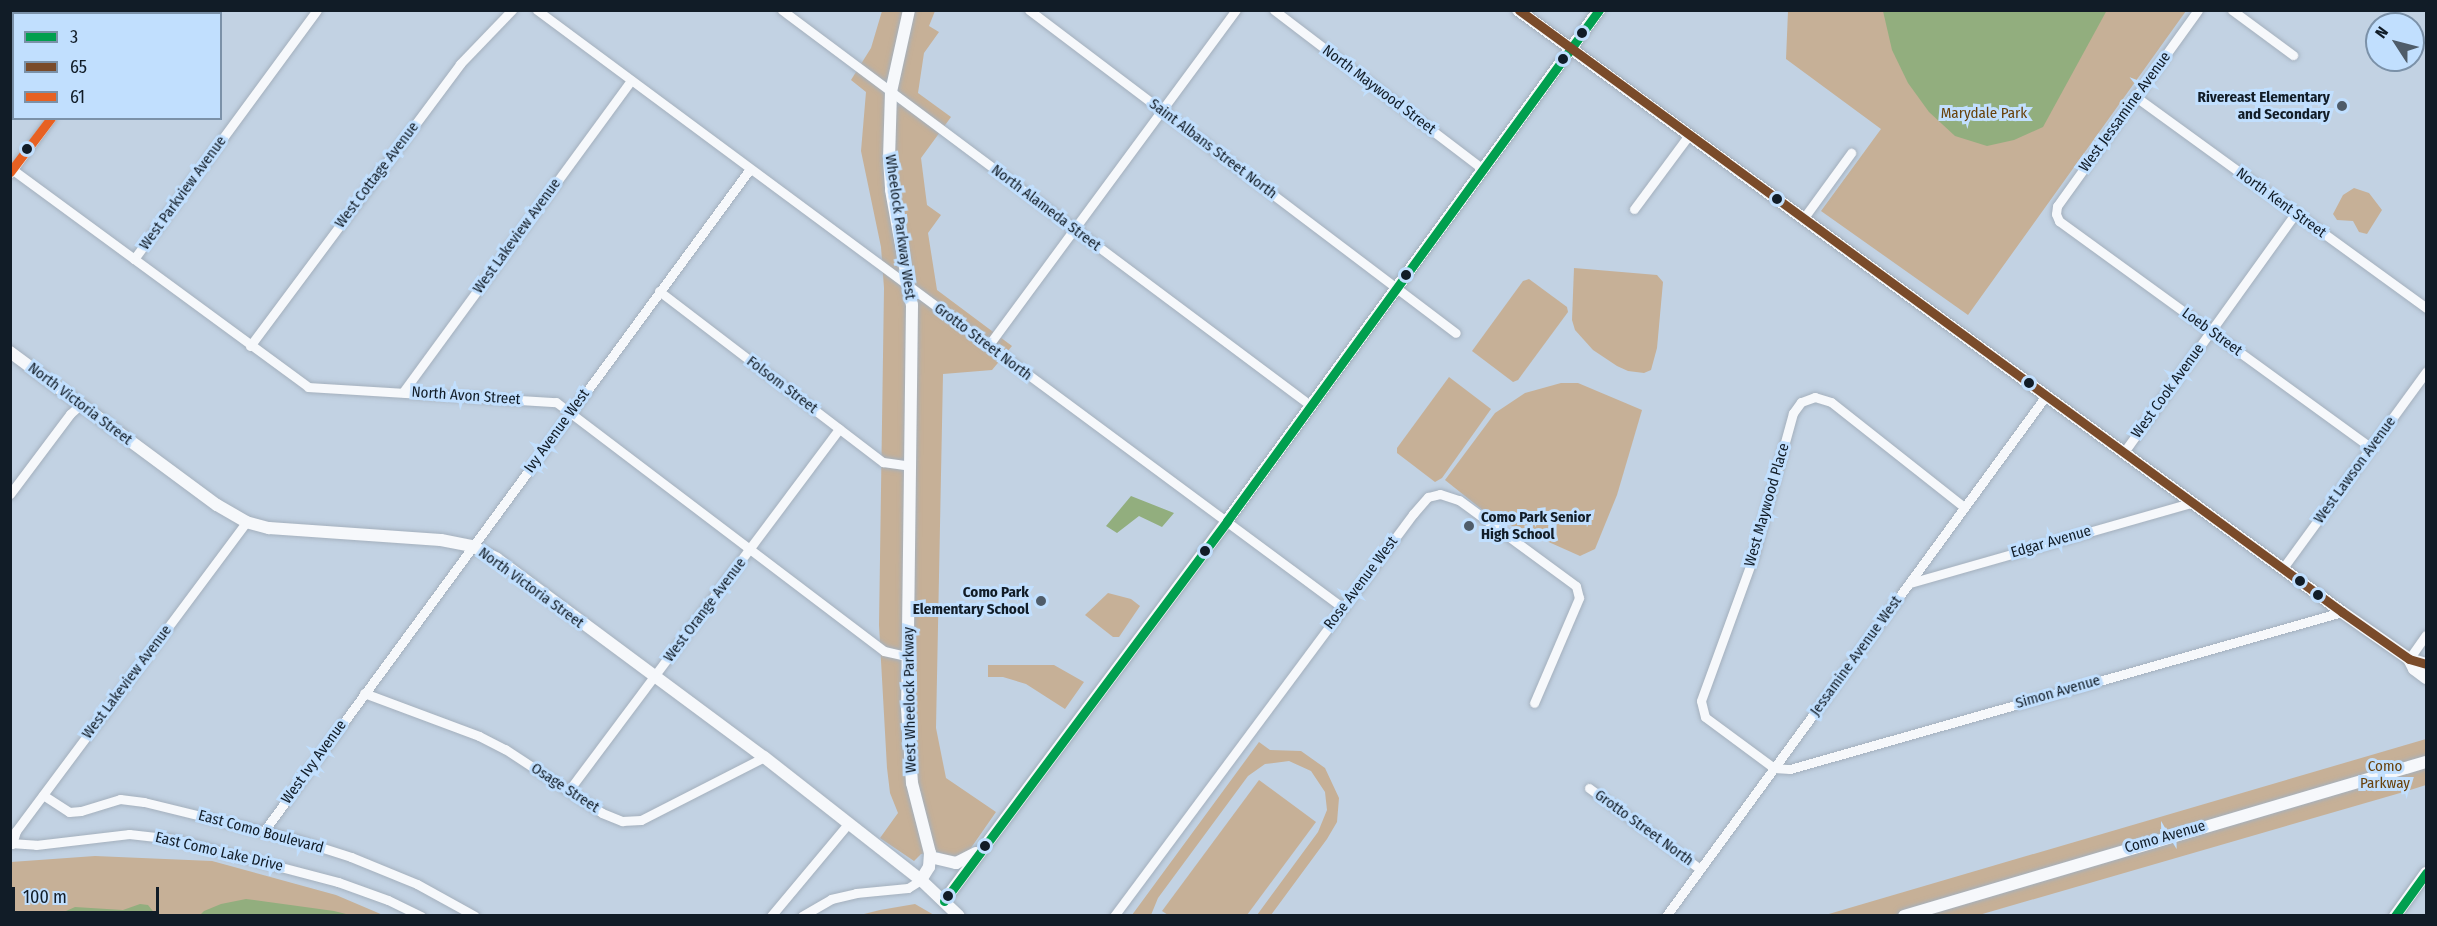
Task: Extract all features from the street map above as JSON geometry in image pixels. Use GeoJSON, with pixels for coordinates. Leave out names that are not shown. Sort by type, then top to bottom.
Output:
{"type":"FeatureCollection","features":[{"type":"Feature","properties":{"kind":"street","name":"West Parkview Avenue"},"geometry":{"type":"LineString","coordinates":[[134,259],[317,10]]}},
{"type":"Feature","properties":{"kind":"street","name":"West Cottage Avenue"},"geometry":{"type":"LineString","coordinates":[[250,346],[460,64],[512,10]]}},
{"type":"Feature","properties":{"kind":"street","name":"Grotto Street North"},"geometry":{"type":"LineString","coordinates":[[537,10],[1343,608]]}},
{"type":"Feature","properties":{"kind":"street","name":"North Alameda Street"},"geometry":{"type":"LineString","coordinates":[[782,10],[1310,405]]}},
{"type":"Feature","properties":{"kind":"street","name":"Wheelock Parkway West"},"geometry":{"type":"LineString","coordinates":[[909,10],[891,92],[888,135],[890,181],[912,305],[910,445]]}},
{"type":"Feature","properties":{"kind":"street","name":"Saint Albans Street North"},"geometry":{"type":"LineString","coordinates":[[1029,10],[1397,286],[1456,333]]}},
{"type":"Feature","properties":{"kind":"street"},"geometry":{"type":"LineString","coordinates":[[988,346],[1236,10]]}},
{"type":"Feature","properties":{"kind":"street","name":"North Maywood Street"},"geometry":{"type":"LineString","coordinates":[[1274,10],[1484,169]]}},
{"type":"Feature","properties":{"kind":"street"},"geometry":{"type":"LineString","coordinates":[[1518,10],[2342,612],[2409,659],[2427,664]]}},
{"type":"Feature","properties":{"kind":"street"},"geometry":{"type":"LineString","coordinates":[[959,915],[944,901],[1227,521],[1599,10]]}},
{"type":"Feature","properties":{"kind":"street","name":"West Jessamine Avenue"},"geometry":{"type":"LineString","coordinates":[[2056,214],[2057,206],[2198,10]]}},
{"type":"Feature","properties":{"kind":"street"},"geometry":{"type":"LineString","coordinates":[[2232,10],[2293,55]]}},
{"type":"Feature","properties":{"kind":"street","name":"West Lakeview Avenue"},"geometry":{"type":"LineString","coordinates":[[402,392],[631,80]]}},
{"type":"Feature","properties":{"kind":"street","name":"North Kent Street"},"geometry":{"type":"LineString","coordinates":[[2136,97],[2427,308]]}},
{"type":"Feature","properties":{"kind":"street"},"geometry":{"type":"LineString","coordinates":[[12,172],[50,120]]}},
{"type":"Feature","properties":{"kind":"street"},"geometry":{"type":"LineString","coordinates":[[1634,209],[1689,135]]}},
{"type":"Feature","properties":{"kind":"street"},"geometry":{"type":"LineString","coordinates":[[1803,219],[1851,153]]}},
{"type":"Feature","properties":{"kind":"street","name":"Ivy Avenue West"},"geometry":{"type":"LineString","coordinates":[[364,693],[750,169]]}},
{"type":"Feature","properties":{"kind":"street","name":"North Avon Street"},"geometry":{"type":"LineString","coordinates":[[12,172],[308,387],[556,402],[884,651],[906,656]]}},
{"type":"Feature","properties":{"kind":"street","name":"West Cook Avenue"},"geometry":{"type":"LineString","coordinates":[[2124,452],[2296,213]]}},
{"type":"Feature","properties":{"kind":"street","name":"Loeb Street"},"geometry":{"type":"LineString","coordinates":[[2056,214],[2059,221],[2371,448]]}},
{"type":"Feature","properties":{"kind":"street","name":"Folsom Street"},"geometry":{"type":"LineString","coordinates":[[659,291],[883,462],[910,466]]}},
{"type":"Feature","properties":{"kind":"street","name":"North Victoria Street"},"geometry":{"type":"LineString","coordinates":[[10,352],[217,505],[246,522],[269,528],[441,540],[472,546],[497,560],[764,757],[921,880],[944,901]]}},
{"type":"Feature","properties":{"kind":"street","name":"West Lawson Avenue"},"geometry":{"type":"LineString","coordinates":[[2283,568],[2427,372]]}},
{"type":"Feature","properties":{"kind":"street","name":"West Maywood Place"},"geometry":{"type":"LineString","coordinates":[[1774,768],[1705,717],[1700,704],[1754,555],[1796,407],[1815,397],[1828,400],[1964,507]]}},
{"type":"Feature","properties":{"kind":"street","name":"Jessamine Avenue West"},"geometry":{"type":"LineString","coordinates":[[1666,915],[2045,397]]}},
{"type":"Feature","properties":{"kind":"street"},"geometry":{"type":"LineString","coordinates":[[10,494],[70,414],[81,404]]}},
{"type":"Feature","properties":{"kind":"street","name":"West Orange Avenue"},"geometry":{"type":"LineString","coordinates":[[569,790],[839,429]]}},
{"type":"Feature","properties":{"kind":"street","name":"West Wheelock Parkway"},"geometry":{"type":"LineString","coordinates":[[910,445],[906,656],[910,772],[930,856]]}},
{"type":"Feature","properties":{"kind":"street","name":"Rose Avenue West"},"geometry":{"type":"LineString","coordinates":[[1114,915],[1428,497],[1449,494],[1576,586],[1579,598],[1534,703]]}},
{"type":"Feature","properties":{"kind":"street","name":"Edgar Avenue"},"geometry":{"type":"LineString","coordinates":[[1910,583],[2193,502]]}},
{"type":"Feature","properties":{"kind":"street","name":"West Lakeview Avenue"},"geometry":{"type":"LineString","coordinates":[[11,844],[13,830],[42,795],[246,522]]}},
{"type":"Feature","properties":{"kind":"street","name":"Simon Avenue"},"geometry":{"type":"LineString","coordinates":[[1774,768],[1790,769],[2342,612]]}},
{"type":"Feature","properties":{"kind":"street"},"geometry":{"type":"LineString","coordinates":[[2409,659],[2427,635]]}},
{"type":"Feature","properties":{"kind":"street"},"geometry":{"type":"LineString","coordinates":[[2409,659],[2414,669],[2427,678]]}},
{"type":"Feature","properties":{"kind":"street","name":"Osage Street"},"geometry":{"type":"LineString","coordinates":[[364,693],[479,736],[505,749],[611,818],[641,820],[764,757]]}},
{"type":"Feature","properties":{"kind":"street","name":"West Ivy Avenue"},"geometry":{"type":"LineString","coordinates":[[264,831],[364,693]]}},
{"type":"Feature","properties":{"kind":"street","name":"Como Avenue"},"geometry":{"type":"LineString","coordinates":[[1904,915],[2427,762]]}},
{"type":"Feature","properties":{"kind":"street","name":"Grotto Street North"},"geometry":{"type":"LineString","coordinates":[[1589,788],[1700,869]]}},
{"type":"Feature","properties":{"kind":"street","name":"East Como Boulevard"},"geometry":{"type":"LineString","coordinates":[[42,795],[69,812],[81,811],[120,799],[144,802],[264,831],[351,857],[417,884],[475,915]]}},
{"type":"Feature","properties":{"kind":"street"},"geometry":{"type":"LineString","coordinates":[[771,915],[848,824]]}},
{"type":"Feature","properties":{"kind":"street","name":"East Como Lake Drive"},"geometry":{"type":"LineString","coordinates":[[11,844],[36,845],[78,838],[129,834],[174,839],[338,882],[421,915]]}},
{"type":"Feature","properties":{"kind":"street"},"geometry":{"type":"LineString","coordinates":[[802,915],[821,903],[837,897],[908,888],[921,880],[929,867],[930,856],[956,863],[982,849]]}},
{"type":"Feature","properties":{"kind":"street"},"geometry":{"type":"LineString","coordinates":[[2395,915],[2427,873]]}},
{"type":"Feature","properties":{"kind":"green space"},"geometry":{"type":"Polygon","coordinates":[[[882,11],[935,11],[929,26],[939,32],[924,53],[918,93],[951,117],[921,158],[927,205],[941,215],[928,233],[937,290],[1012,346],[992,370],[943,374],[936,728],[946,778],[996,812],[966,855],[946,857],[939,852],[921,854],[914,861],[880,838],[898,813],[890,793],[887,768],[879,625],[884,288],[881,247],[861,151],[866,92],[851,80],[871,48],[882,11]]]}},
{"type":"Feature","properties":{"kind":"green space","name":"Marydale Park"},"geometry":{"type":"Polygon","coordinates":[[[1788,11],[2186,11],[1968,315],[1821,211],[1881,129],[1786,59],[1788,11]]]}},
{"type":"Feature","properties":{"kind":"green space"},"geometry":{"type":"Polygon","coordinates":[[[2354,188],[2369,193],[2382,210],[2367,234],[2359,232],[2353,221],[2337,220],[2333,214],[2343,195],[2354,188]]]}},
{"type":"Feature","properties":{"kind":"green space"},"geometry":{"type":"Polygon","coordinates":[[[1574,268],[1657,275],[1663,282],[1657,348],[1651,370],[1644,373],[1628,371],[1617,366],[1593,350],[1575,330],[1572,320],[1574,268]]]}},
{"type":"Feature","properties":{"kind":"green space"},"geometry":{"type":"Polygon","coordinates":[[[1529,279],[1567,307],[1568,312],[1518,380],[1513,382],[1472,351],[1523,281],[1529,279]]]}},
{"type":"Feature","properties":{"kind":"green space"},"geometry":{"type":"Polygon","coordinates":[[[1449,377],[1491,409],[1442,478],[1435,482],[1397,453],[1397,448],[1449,377]]]}},
{"type":"Feature","properties":{"kind":"green space"},"geometry":{"type":"Polygon","coordinates":[[[1561,383],[1578,383],[1642,410],[1617,495],[1595,549],[1580,556],[1490,516],[1445,480],[1495,413],[1525,393],[1561,383]]]}},
{"type":"Feature","properties":{"kind":"green space"},"geometry":{"type":"Polygon","coordinates":[[[1108,593],[1131,599],[1140,606],[1119,637],[1113,637],[1085,615],[1108,593]]]}},
{"type":"Feature","properties":{"kind":"green space"},"geometry":{"type":"Polygon","coordinates":[[[988,665],[1054,665],[1084,682],[1065,709],[1026,684],[1003,677],[988,677],[988,665]]]}},
{"type":"Feature","properties":{"kind":"green space","name":"Como Parkway"},"geometry":{"type":"Polygon","coordinates":[[[2426,739],[2426,785],[2407,791],[1979,915],[1822,916],[2426,739]]]}},
{"type":"Feature","properties":{"kind":"green space"},"geometry":{"type":"Polygon","coordinates":[[[1259,742],[1270,750],[1301,751],[1325,768],[1339,798],[1337,822],[1327,839],[1271,915],[1257,915],[1318,832],[1327,810],[1325,792],[1311,771],[1289,761],[1265,764],[1248,776],[1158,898],[1151,915],[1132,915],[1259,742]]]}},
{"type":"Feature","properties":{"kind":"green space"},"geometry":{"type":"Polygon","coordinates":[[[1259,780],[1316,822],[1247,915],[1168,915],[1162,911],[1259,780]]]}},
{"type":"Feature","properties":{"kind":"green space"},"geometry":{"type":"Polygon","coordinates":[[[95,856],[212,861],[336,895],[383,915],[11,916],[11,862],[95,856]]]}},
{"type":"Feature","properties":{"kind":"green space"},"geometry":{"type":"Polygon","coordinates":[[[915,904],[934,915],[860,915],[880,910],[915,904]]]}},
{"type":"Feature","properties":{"kind":"shaded area"},"geometry":{"type":"Polygon","coordinates":[[[2107,10],[2043,127],[2014,140],[1987,146],[1955,136],[1929,112],[1908,83],[1892,50],[1883,11],[2107,10]]]}},
{"type":"Feature","properties":{"kind":"shaded area"},"geometry":{"type":"Polygon","coordinates":[[[1131,496],[1174,513],[1162,527],[1139,516],[1117,533],[1106,526],[1131,496]]]}},
{"type":"Feature","properties":{"kind":"shaded area"},"geometry":{"type":"Polygon","coordinates":[[[246,899],[350,915],[200,915],[221,904],[246,899]]]}},
{"type":"Feature","properties":{"kind":"shaded area"},"geometry":{"type":"Polygon","coordinates":[[[140,904],[148,905],[156,915],[57,915],[75,907],[123,910],[140,904]]]}},
{"type":"Feature","properties":{"kind":"transit line","name":"65"},"geometry":{"type":"LineString","coordinates":[[1519,10],[2342,612],[2409,659],[2426,664]]}},
{"type":"Feature","properties":{"kind":"transit line","name":"3"},"geometry":{"type":"LineString","coordinates":[[944,901],[1227,521],[1599,10]]}},
{"type":"Feature","properties":{"kind":"transit line","name":"61"},"geometry":{"type":"LineString","coordinates":[[10,172],[49,120]]}},
{"type":"Feature","properties":{"kind":"transit line","name":"3"},"geometry":{"type":"LineString","coordinates":[[2395,916],[2426,873]]}},
{"type":"Feature","properties":{"kind":"place","name":"Rivereast Elementary and Secondary"},"geometry":{"type":"Point","coordinates":[2342,106]}},
{"type":"Feature","properties":{"kind":"place","name":"Como Park Senior High School"},"geometry":{"type":"Point","coordinates":[1469,526]}},
{"type":"Feature","properties":{"kind":"place","name":"Como Park Elementary School"},"geometry":{"type":"Point","coordinates":[1041,601]}}]}
